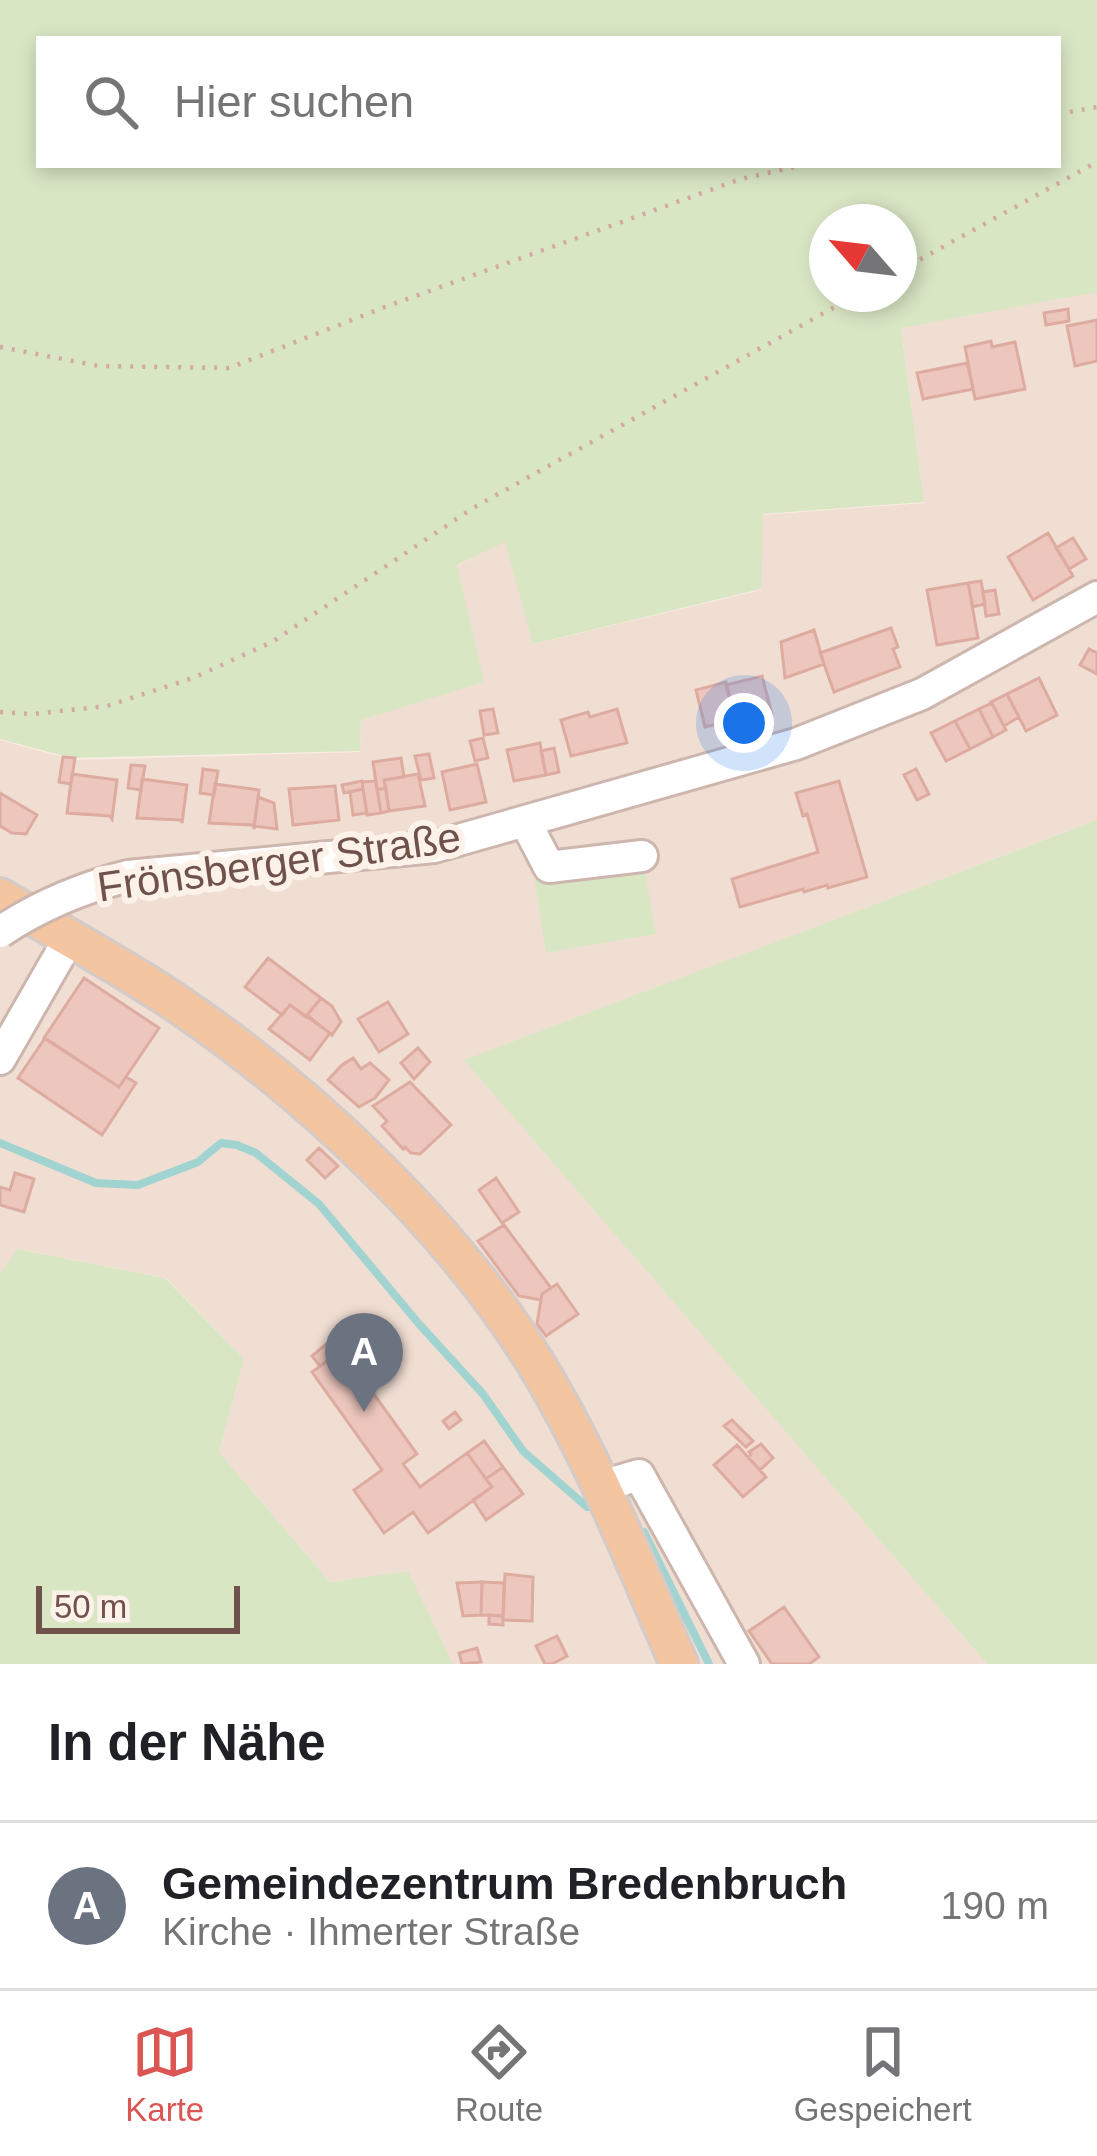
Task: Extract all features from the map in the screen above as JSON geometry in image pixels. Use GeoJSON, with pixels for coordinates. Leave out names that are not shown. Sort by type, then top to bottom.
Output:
{"type":"FeatureCollection","features":[{"type":"Feature","properties":{"kind":"main road"},"geometry":{"type":"LineString","coordinates":[[0,897],[187,1010],[271,1073],[350,1143],[475,1276],[531,1355],[602,1486],[679,1664]]}},
{"type":"Feature","properties":{"kind":"street","name":"Frönsberger Straße"},"geometry":{"type":"LineString","coordinates":[[0,932],[86,886],[128,876],[434,847],[796,744],[922,694],[1097,597]]}},
{"type":"Feature","properties":{"kind":"street"},"geometry":{"type":"LineString","coordinates":[[525,821],[549,867],[642,856]]}},
{"type":"Feature","properties":{"kind":"street"},"geometry":{"type":"LineString","coordinates":[[0,1059],[69,939]]}},
{"type":"Feature","properties":{"kind":"street"},"geometry":{"type":"LineString","coordinates":[[602,1486],[639,1475],[744,1664]]}},
{"type":"Feature","properties":{"kind":"path"},"geometry":{"type":"LineString","coordinates":[[1061,113],[1097,107]]}},
{"type":"Feature","properties":{"kind":"path"},"geometry":{"type":"LineString","coordinates":[[917,262],[1097,162]]}},
{"type":"Feature","properties":{"kind":"path"},"geometry":{"type":"LineString","coordinates":[[0,347],[99,366],[229,368],[718,187],[791,168]]}},
{"type":"Feature","properties":{"kind":"path"},"geometry":{"type":"LineString","coordinates":[[0,712],[33,714],[107,706],[194,678],[272,642],[473,508],[826,312]]}},
{"type":"Feature","properties":{"kind":"shaded area"},"geometry":{"type":"Polygon","coordinates":[[[1097,287],[1097,820],[465,1060],[987,1664],[452,1664],[408,1572],[330,1582],[219,1452],[244,1359],[166,1278],[19,1249],[0,1274],[0,740],[73,760],[360,752],[361,719],[457,566],[506,540],[534,644],[761,590],[761,515],[924,503],[901,327],[1097,287]]]}},
{"type":"Feature","properties":{"kind":"green space"},"geometry":{"type":"Polygon","coordinates":[[[0,0],[1097,0],[1097,292],[901,328],[924,502],[763,514],[761,589],[533,644],[505,542],[457,565],[484,682],[361,720],[360,751],[71,758],[0,739],[0,0]]]}},
{"type":"Feature","properties":{"kind":"green space"},"geometry":{"type":"Polygon","coordinates":[[[1097,820],[1097,1664],[987,1664],[464,1060],[1097,820]]]}},
{"type":"Feature","properties":{"kind":"green space"},"geometry":{"type":"Polygon","coordinates":[[[642,856],[656,934],[546,953],[534,875],[642,856]]]}},
{"type":"Feature","properties":{"kind":"green space"},"geometry":{"type":"Polygon","coordinates":[[[18,1249],[165,1278],[244,1359],[219,1452],[330,1582],[408,1571],[453,1664],[0,1664],[0,1274],[18,1249]]]}},
{"type":"Feature","properties":{"kind":"building"},"geometry":{"type":"Polygon","coordinates":[[[1068,309],[1069,321],[1046,325],[1044,313],[1068,309]]]}},
{"type":"Feature","properties":{"kind":"building"},"geometry":{"type":"Polygon","coordinates":[[[1097,320],[1097,361],[1075,366],[1067,326],[1097,320]]]}},
{"type":"Feature","properties":{"kind":"building"},"geometry":{"type":"Polygon","coordinates":[[[991,341],[992,347],[1015,342],[1025,389],[975,399],[965,347],[991,341]]]}},
{"type":"Feature","properties":{"kind":"building"},"geometry":{"type":"Polygon","coordinates":[[[967,363],[973,389],[923,399],[917,373],[967,363]]]}},
{"type":"Feature","properties":{"kind":"building"},"geometry":{"type":"Polygon","coordinates":[[[1048,533],[1073,576],[1033,600],[1008,557],[1048,533]]]}},
{"type":"Feature","properties":{"kind":"building"},"geometry":{"type":"Polygon","coordinates":[[[1073,538],[1086,559],[1069,569],[1056,548],[1073,538]]]}},
{"type":"Feature","properties":{"kind":"building"},"geometry":{"type":"Polygon","coordinates":[[[981,581],[985,604],[973,607],[968,583],[981,581]]]}},
{"type":"Feature","properties":{"kind":"building"},"geometry":{"type":"Polygon","coordinates":[[[968,583],[978,638],[937,645],[927,590],[968,583]]]}},
{"type":"Feature","properties":{"kind":"building"},"geometry":{"type":"Polygon","coordinates":[[[995,590],[999,614],[986,616],[983,592],[995,590]]]}},
{"type":"Feature","properties":{"kind":"building"},"geometry":{"type":"Polygon","coordinates":[[[891,628],[900,667],[834,692],[820,653],[891,628]]]}},
{"type":"Feature","properties":{"kind":"building"},"geometry":{"type":"Polygon","coordinates":[[[814,630],[824,664],[785,678],[781,642],[814,630]]]}},
{"type":"Feature","properties":{"kind":"building"},"geometry":{"type":"Polygon","coordinates":[[[1089,649],[1097,653],[1097,674],[1080,665],[1089,649]]]}},
{"type":"Feature","properties":{"kind":"building"},"geometry":{"type":"Polygon","coordinates":[[[762,676],[772,714],[736,722],[726,685],[762,676]]]}},
{"type":"Feature","properties":{"kind":"building"},"geometry":{"type":"Polygon","coordinates":[[[1039,678],[1057,715],[1026,731],[1007,694],[1039,678]]]}},
{"type":"Feature","properties":{"kind":"building"},"geometry":{"type":"Polygon","coordinates":[[[726,682],[735,720],[705,727],[696,690],[726,682]]]}},
{"type":"Feature","properties":{"kind":"building"},"geometry":{"type":"Polygon","coordinates":[[[1007,694],[1019,717],[1004,726],[991,702],[1007,694]]]}},
{"type":"Feature","properties":{"kind":"building"},"geometry":{"type":"Polygon","coordinates":[[[992,703],[1006,730],[993,737],[979,709],[992,703]]]}},
{"type":"Feature","properties":{"kind":"building"},"geometry":{"type":"Polygon","coordinates":[[[493,709],[498,733],[484,735],[480,711],[493,709]]]}},
{"type":"Feature","properties":{"kind":"building"},"geometry":{"type":"Polygon","coordinates":[[[617,709],[627,743],[571,756],[561,720],[617,709]]]}},
{"type":"Feature","properties":{"kind":"building"},"geometry":{"type":"Polygon","coordinates":[[[979,709],[993,737],[970,749],[955,721],[979,709]]]}},
{"type":"Feature","properties":{"kind":"building"},"geometry":{"type":"Polygon","coordinates":[[[955,721],[970,749],[946,761],[931,733],[955,721]]]}},
{"type":"Feature","properties":{"kind":"building"},"geometry":{"type":"Polygon","coordinates":[[[483,738],[488,758],[475,761],[470,741],[483,738]]]}},
{"type":"Feature","properties":{"kind":"building"},"geometry":{"type":"Polygon","coordinates":[[[540,743],[546,775],[514,781],[507,750],[540,743]]]}},
{"type":"Feature","properties":{"kind":"building"},"geometry":{"type":"Polygon","coordinates":[[[554,748],[559,772],[546,775],[541,751],[554,748]]]}},
{"type":"Feature","properties":{"kind":"building"},"geometry":{"type":"Polygon","coordinates":[[[429,754],[434,778],[421,780],[415,756],[429,754]]]}},
{"type":"Feature","properties":{"kind":"building"},"geometry":{"type":"Polygon","coordinates":[[[63,757],[75,758],[71,784],[59,782],[63,757]]]}},
{"type":"Feature","properties":{"kind":"building"},"geometry":{"type":"Polygon","coordinates":[[[401,758],[404,777],[384,780],[386,788],[377,790],[373,762],[401,758]]]}},
{"type":"Feature","properties":{"kind":"building"},"geometry":{"type":"Polygon","coordinates":[[[477,764],[486,802],[450,810],[442,772],[477,764]]]}},
{"type":"Feature","properties":{"kind":"building"},"geometry":{"type":"Polygon","coordinates":[[[131,765],[145,766],[141,790],[128,788],[131,765]]]}},
{"type":"Feature","properties":{"kind":"building"},"geometry":{"type":"Polygon","coordinates":[[[203,769],[218,771],[214,795],[200,793],[203,769]]]}},
{"type":"Feature","properties":{"kind":"building"},"geometry":{"type":"Polygon","coordinates":[[[916,769],[929,794],[917,800],[904,775],[916,769]]]}},
{"type":"Feature","properties":{"kind":"building"},"geometry":{"type":"Polygon","coordinates":[[[72,774],[117,780],[112,819],[67,813],[72,774]]]}},
{"type":"Feature","properties":{"kind":"building"},"geometry":{"type":"Polygon","coordinates":[[[418,774],[425,806],[389,811],[384,780],[418,774]]]}},
{"type":"Feature","properties":{"kind":"building"},"geometry":{"type":"Polygon","coordinates":[[[142,779],[187,785],[182,823],[137,818],[142,779]]]}},
{"type":"Feature","properties":{"kind":"building"},"geometry":{"type":"Polygon","coordinates":[[[362,781],[363,789],[344,793],[342,785],[362,781]]]}},
{"type":"Feature","properties":{"kind":"building"},"geometry":{"type":"Polygon","coordinates":[[[376,781],[381,813],[367,815],[362,782],[376,781]]]}},
{"type":"Feature","properties":{"kind":"building"},"geometry":{"type":"Polygon","coordinates":[[[839,781],[867,877],[740,907],[732,879],[818,852],[796,793],[839,781]]]}},
{"type":"Feature","properties":{"kind":"building"},"geometry":{"type":"Polygon","coordinates":[[[215,784],[259,790],[254,829],[253,825],[209,823],[215,784]]]}},
{"type":"Feature","properties":{"kind":"building"},"geometry":{"type":"Polygon","coordinates":[[[335,786],[339,820],[293,825],[289,789],[335,786]]]}},
{"type":"Feature","properties":{"kind":"building"},"geometry":{"type":"Polygon","coordinates":[[[386,788],[389,811],[381,813],[377,790],[386,788]]]}},
{"type":"Feature","properties":{"kind":"building"},"geometry":{"type":"Polygon","coordinates":[[[363,789],[367,813],[353,815],[350,792],[363,789]]]}},
{"type":"Feature","properties":{"kind":"building"},"geometry":{"type":"Polygon","coordinates":[[[0,793],[37,815],[26,834],[0,826],[0,793]]]}},
{"type":"Feature","properties":{"kind":"building"},"geometry":{"type":"Polygon","coordinates":[[[258,797],[274,803],[277,829],[254,826],[258,797]]]}},
{"type":"Feature","properties":{"kind":"building"},"geometry":{"type":"Polygon","coordinates":[[[268,958],[321,998],[306,1017],[290,1005],[282,1015],[245,987],[268,958]]]}},
{"type":"Feature","properties":{"kind":"building"},"geometry":{"type":"Polygon","coordinates":[[[84,978],[159,1028],[119,1087],[44,1038],[84,978]]]}},
{"type":"Feature","properties":{"kind":"building"},"geometry":{"type":"Polygon","coordinates":[[[321,998],[341,1022],[332,1035],[307,1015],[321,998]]]}},
{"type":"Feature","properties":{"kind":"building"},"geometry":{"type":"Polygon","coordinates":[[[388,1002],[408,1034],[379,1052],[358,1019],[388,1002]]]}},
{"type":"Feature","properties":{"kind":"building"},"geometry":{"type":"Polygon","coordinates":[[[290,1005],[330,1033],[310,1060],[269,1029],[290,1005]]]}},
{"type":"Feature","properties":{"kind":"building"},"geometry":{"type":"Polygon","coordinates":[[[45,1038],[119,1087],[126,1077],[136,1083],[102,1135],[18,1078],[45,1038]]]}},
{"type":"Feature","properties":{"kind":"building"},"geometry":{"type":"Polygon","coordinates":[[[418,1048],[430,1062],[414,1079],[401,1063],[418,1048]]]}},
{"type":"Feature","properties":{"kind":"building"},"geometry":{"type":"Polygon","coordinates":[[[353,1058],[361,1069],[370,1063],[389,1080],[375,1098],[359,1107],[328,1080],[353,1058]]]}},
{"type":"Feature","properties":{"kind":"building"},"geometry":{"type":"Polygon","coordinates":[[[410,1082],[451,1125],[420,1154],[403,1149],[382,1126],[387,1121],[373,1106],[410,1082]]]}},
{"type":"Feature","properties":{"kind":"building"},"geometry":{"type":"Polygon","coordinates":[[[319,1148],[338,1166],[325,1178],[307,1160],[319,1148]]]}},
{"type":"Feature","properties":{"kind":"building"},"geometry":{"type":"Polygon","coordinates":[[[15,1173],[34,1179],[24,1212],[0,1205],[0,1187],[10,1190],[15,1173]]]}},
{"type":"Feature","properties":{"kind":"building"},"geometry":{"type":"Polygon","coordinates":[[[496,1178],[519,1212],[502,1223],[479,1190],[496,1178]]]}},
{"type":"Feature","properties":{"kind":"building"},"geometry":{"type":"Polygon","coordinates":[[[504,1225],[551,1288],[541,1300],[519,1296],[478,1241],[504,1225]]]}},
{"type":"Feature","properties":{"kind":"building"},"geometry":{"type":"Polygon","coordinates":[[[557,1284],[578,1314],[546,1336],[537,1324],[542,1294],[557,1284]]]}},
{"type":"Feature","properties":{"kind":"building"},"geometry":{"type":"Polygon","coordinates":[[[338,1334],[347,1347],[320,1366],[312,1356],[338,1334]]]}},
{"type":"Feature","properties":{"kind":"building"},"geometry":{"type":"Polygon","coordinates":[[[342,1350],[417,1454],[403,1464],[420,1487],[467,1453],[492,1487],[428,1533],[413,1512],[384,1533],[354,1490],[382,1470],[312,1372],[342,1350]]]}},
{"type":"Feature","properties":{"kind":"building"},"geometry":{"type":"Polygon","coordinates":[[[455,1412],[461,1420],[449,1429],[443,1421],[455,1412]]]}},
{"type":"Feature","properties":{"kind":"building"},"geometry":{"type":"Polygon","coordinates":[[[732,1420],[753,1441],[746,1447],[724,1426],[732,1420]]]}},
{"type":"Feature","properties":{"kind":"building"},"geometry":{"type":"Polygon","coordinates":[[[484,1441],[503,1467],[486,1479],[467,1453],[484,1441]]]}},
{"type":"Feature","properties":{"kind":"building"},"geometry":{"type":"Polygon","coordinates":[[[761,1444],[773,1458],[760,1470],[748,1457],[761,1444]]]}},
{"type":"Feature","properties":{"kind":"building"},"geometry":{"type":"Polygon","coordinates":[[[737,1445],[766,1477],[743,1497],[714,1465],[737,1445]]]}},
{"type":"Feature","properties":{"kind":"building"},"geometry":{"type":"Polygon","coordinates":[[[503,1467],[523,1494],[486,1520],[473,1500],[492,1487],[486,1479],[503,1467]]]}},
{"type":"Feature","properties":{"kind":"building"},"geometry":{"type":"Polygon","coordinates":[[[505,1574],[533,1577],[532,1621],[503,1620],[505,1574]]]}},
{"type":"Feature","properties":{"kind":"building"},"geometry":{"type":"Polygon","coordinates":[[[482,1582],[481,1615],[463,1616],[457,1583],[482,1582]]]}},
{"type":"Feature","properties":{"kind":"building"},"geometry":{"type":"Polygon","coordinates":[[[482,1582],[504,1583],[503,1616],[481,1615],[482,1582]]]}},
{"type":"Feature","properties":{"kind":"building"},"geometry":{"type":"Polygon","coordinates":[[[784,1607],[819,1657],[809,1664],[772,1664],[749,1631],[784,1607]]]}},
{"type":"Feature","properties":{"kind":"building"},"geometry":{"type":"Polygon","coordinates":[[[489,1615],[503,1616],[503,1625],[489,1624],[489,1615]]]}},
{"type":"Feature","properties":{"kind":"building"},"geometry":{"type":"Polygon","coordinates":[[[557,1636],[567,1656],[545,1664],[536,1646],[557,1636]]]}},
{"type":"Feature","properties":{"kind":"building"},"geometry":{"type":"Polygon","coordinates":[[[477,1648],[481,1662],[462,1664],[459,1653],[477,1648]]]}},
{"type":"Feature","properties":{"kind":"waterway"},"geometry":{"type":"LineString","coordinates":[[0,1143],[96,1183],[138,1185],[198,1162],[221,1143],[256,1153],[319,1204],[483,1394],[523,1451],[587,1507]]}},
{"type":"Feature","properties":{"kind":"waterway"},"geometry":{"type":"LineString","coordinates":[[644,1532],[709,1664]]}},
{"type":"Feature","properties":{"kind":"place","name":"Gemeindezentrum Bredenbruch"},"geometry":{"type":"Point","coordinates":[364,1412]}}]}
